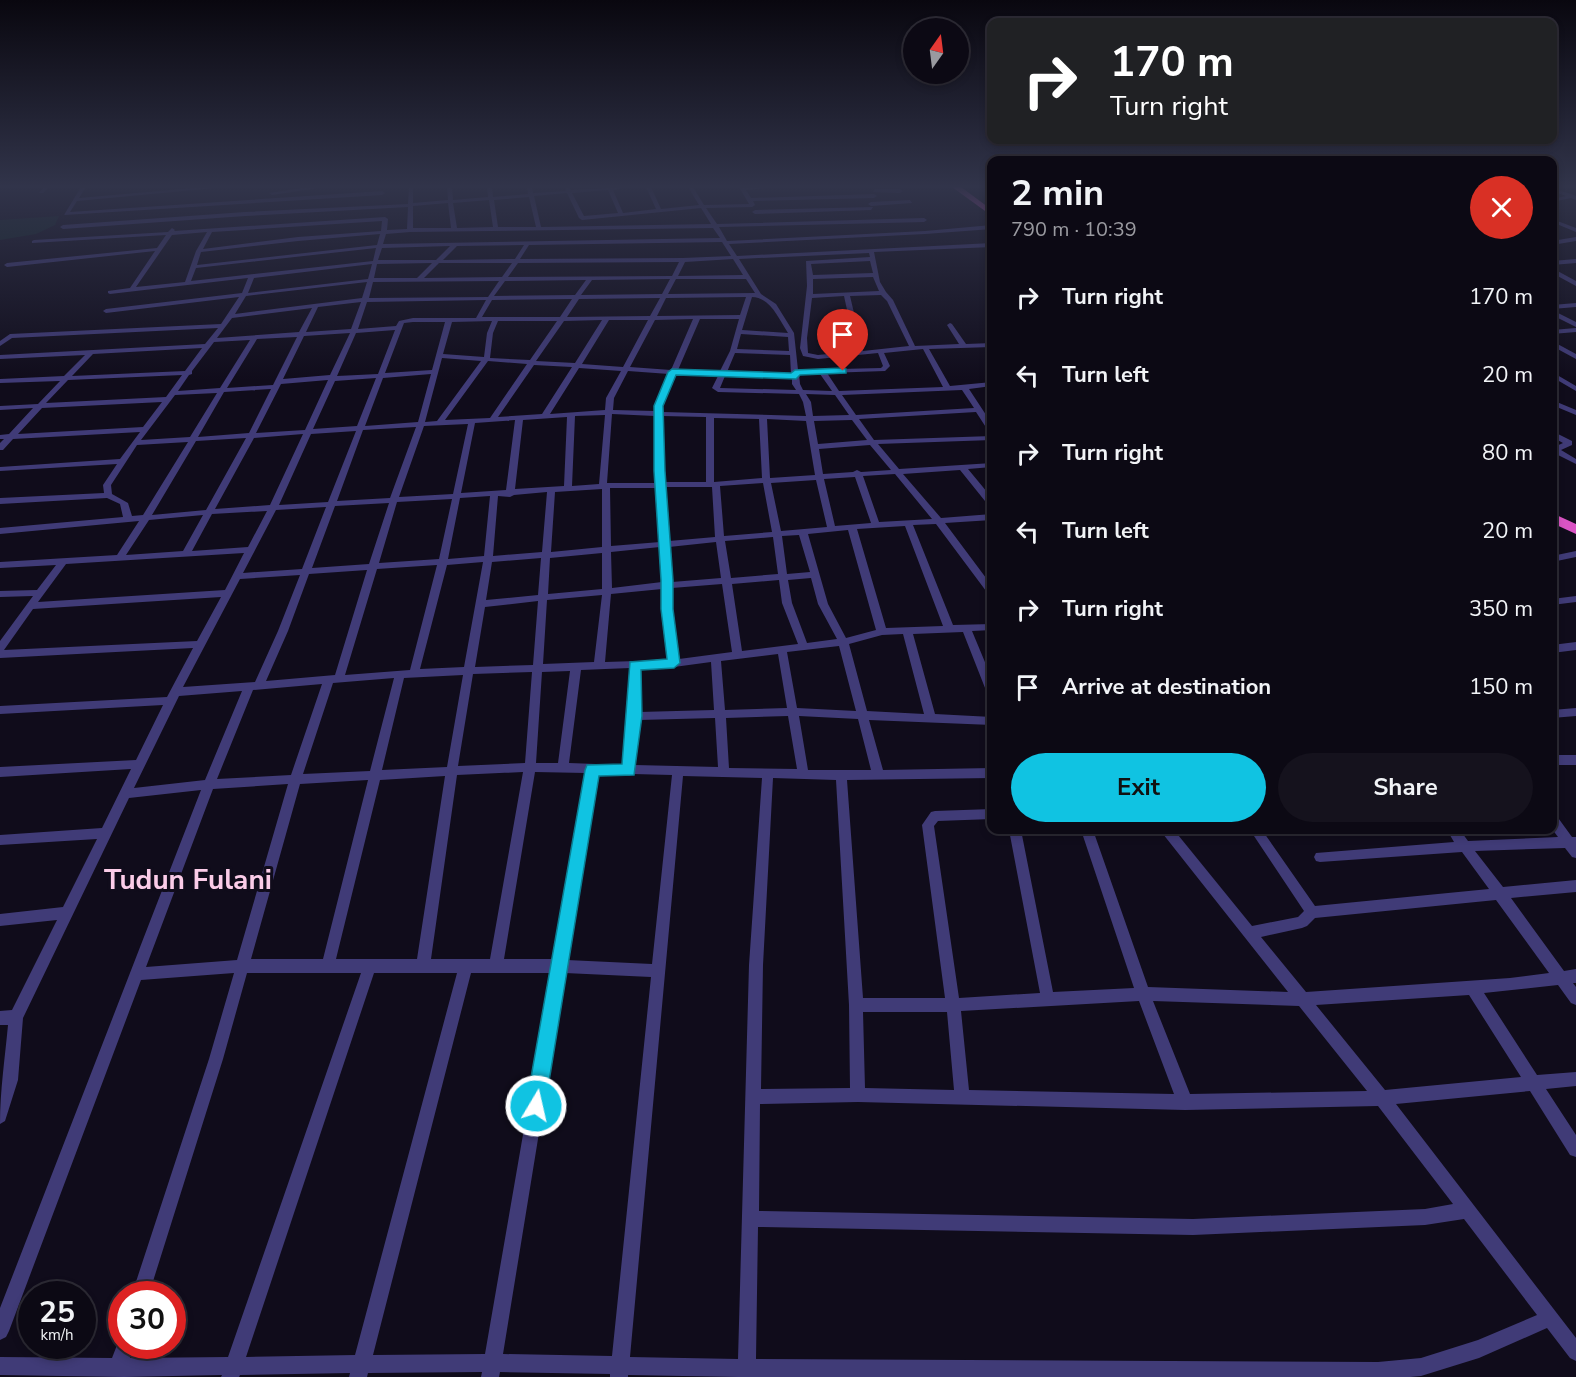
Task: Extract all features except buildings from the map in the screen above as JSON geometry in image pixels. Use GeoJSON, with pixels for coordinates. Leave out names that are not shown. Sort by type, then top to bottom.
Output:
{"type":"FeatureCollection","features":[{"type":"Feature","properties":{"kind":"highway"},"geometry":{"type":"LineString","coordinates":[[1557,510],[1576,520]]}},
{"type":"Feature","properties":{"kind":"highway"},"geometry":{"type":"LineString","coordinates":[[1557,520],[1576,530]]}},
{"type":"Feature","properties":{"kind":"street"},"geometry":{"type":"LineString","coordinates":[[7,265],[137,251]]}},
{"type":"Feature","properties":{"kind":"street"},"geometry":{"type":"LineString","coordinates":[[132,289],[158,251]]}},
{"type":"Feature","properties":{"kind":"street"},"geometry":{"type":"LineString","coordinates":[[187,284],[199,251]]}},
{"type":"Feature","properties":{"kind":"street"},"geometry":{"type":"LineString","coordinates":[[193,267],[332,251]]}},
{"type":"Feature","properties":{"kind":"street"},"geometry":{"type":"LineString","coordinates":[[0,1116],[2,1101],[11,1080],[16,1017],[173,696],[272,510],[365,300],[378,251]]}},
{"type":"Feature","properties":{"kind":"street"},"geometry":{"type":"LineString","coordinates":[[418,280],[448,251]]}},
{"type":"Feature","properties":{"kind":"street"},"geometry":{"type":"LineString","coordinates":[[478,319],[488,299],[505,279],[523,251]]}},
{"type":"Feature","properties":{"kind":"street"},"geometry":{"type":"LineString","coordinates":[[731,251],[759,295],[774,305],[790,329],[796,384],[803,393],[811,417],[819,475],[832,530]]}},
{"type":"Feature","properties":{"kind":"street"},"geometry":{"type":"LineString","coordinates":[[917,251],[809,261],[811,296],[802,346],[805,355],[818,357],[925,347],[987,345]]}},
{"type":"Feature","properties":{"kind":"street"},"geometry":{"type":"LineString","coordinates":[[65,259],[70,252]]}},
{"type":"Feature","properties":{"kind":"street"},"geometry":{"type":"LineString","coordinates":[[110,292],[375,262],[683,260],[734,256],[872,255]]}},
{"type":"Feature","properties":{"kind":"street"},"geometry":{"type":"LineString","coordinates":[[872,255],[883,293],[890,300],[913,348]]}},
{"type":"Feature","properties":{"kind":"street"},"geometry":{"type":"LineString","coordinates":[[492,420],[604,260]]}},
{"type":"Feature","properties":{"kind":"street"},"geometry":{"type":"LineString","coordinates":[[599,666],[607,591],[605,486],[609,412],[614,388],[627,369],[683,260]]}},
{"type":"Feature","properties":{"kind":"street"},"geometry":{"type":"LineString","coordinates":[[1557,262],[1576,261]]}},
{"type":"Feature","properties":{"kind":"street"},"geometry":{"type":"LineString","coordinates":[[1557,273],[1576,284]]}},
{"type":"Feature","properties":{"kind":"street"},"geometry":{"type":"LineString","coordinates":[[810,277],[876,275]]}},
{"type":"Feature","properties":{"kind":"street"},"geometry":{"type":"LineString","coordinates":[[108,495],[107,485],[135,443],[189,374],[230,316],[244,295],[251,277]]}},
{"type":"Feature","properties":{"kind":"street"},"geometry":{"type":"LineString","coordinates":[[106,311],[371,280],[749,277]]}},
{"type":"Feature","properties":{"kind":"street"},"geometry":{"type":"LineString","coordinates":[[811,296],[883,293]]}},
{"type":"Feature","properties":{"kind":"street"},"geometry":{"type":"LineString","coordinates":[[230,316],[365,300],[759,295]]}},
{"type":"Feature","properties":{"kind":"street"},"geometry":{"type":"LineString","coordinates":[[847,295],[860,353]]}},
{"type":"Feature","properties":{"kind":"street"},"geometry":{"type":"LineString","coordinates":[[749,296],[724,374],[716,388],[718,390],[838,393],[948,389],[987,385]]}},
{"type":"Feature","properties":{"kind":"street"},"geometry":{"type":"LineString","coordinates":[[1557,308],[1576,305]]}},
{"type":"Feature","properties":{"kind":"street"},"geometry":{"type":"LineString","coordinates":[[186,552],[252,434],[316,306]]}},
{"type":"Feature","properties":{"kind":"street"},"geometry":{"type":"LineString","coordinates":[[1557,312],[1576,325]]}},
{"type":"Feature","properties":{"kind":"street"},"geometry":{"type":"LineString","coordinates":[[0,1330],[209,784],[253,686],[283,631],[399,328],[405,321],[744,317]]}},
{"type":"Feature","properties":{"kind":"street"},"geometry":{"type":"LineString","coordinates":[[545,416],[607,318]]}},
{"type":"Feature","properties":{"kind":"street"},"geometry":{"type":"LineString","coordinates":[[674,663],[668,627],[659,413],[660,402],[672,372],[697,318]]}},
{"type":"Feature","properties":{"kind":"street"},"geometry":{"type":"LineString","coordinates":[[439,423],[487,358],[490,333],[496,319]]}},
{"type":"Feature","properties":{"kind":"street"},"geometry":{"type":"LineString","coordinates":[[145,1281],[243,966],[296,778],[334,678],[421,424],[449,320]]}},
{"type":"Feature","properties":{"kind":"street"},"geometry":{"type":"LineString","coordinates":[[950,325],[964,346]]}},
{"type":"Feature","properties":{"kind":"street"},"geometry":{"type":"LineString","coordinates":[[0,344],[7,333],[223,326]]}},
{"type":"Feature","properties":{"kind":"street"},"geometry":{"type":"LineString","coordinates":[[0,357],[90,353],[399,328]]}},
{"type":"Feature","properties":{"kind":"street"},"geometry":{"type":"LineString","coordinates":[[1557,332],[1576,330]]}},
{"type":"Feature","properties":{"kind":"street"},"geometry":{"type":"LineString","coordinates":[[738,332],[792,335]]}},
{"type":"Feature","properties":{"kind":"street"},"geometry":{"type":"LineString","coordinates":[[121,556],[147,517],[220,391],[254,338]]}},
{"type":"Feature","properties":{"kind":"street"},"geometry":{"type":"LineString","coordinates":[[1557,346],[1576,357]]}},
{"type":"Feature","properties":{"kind":"street"},"geometry":{"type":"LineString","coordinates":[[925,347],[948,389]]}},
{"type":"Feature","properties":{"kind":"street"},"geometry":{"type":"LineString","coordinates":[[732,351],[794,353]]}},
{"type":"Feature","properties":{"kind":"street"},"geometry":{"type":"LineString","coordinates":[[438,356],[672,372],[796,374],[883,370],[887,366],[880,351]]}},
{"type":"Feature","properties":{"kind":"street"},"geometry":{"type":"LineString","coordinates":[[0,448],[90,353]]}},
{"type":"Feature","properties":{"kind":"street"},"geometry":{"type":"LineString","coordinates":[[0,408],[171,396],[331,378],[434,372]]}},
{"type":"Feature","properties":{"kind":"street"},"geometry":{"type":"LineString","coordinates":[[822,372],[873,442],[938,520],[987,586]]}},
{"type":"Feature","properties":{"kind":"street"},"geometry":{"type":"LineString","coordinates":[[0,381],[189,374]]}},
{"type":"Feature","properties":{"kind":"street"},"geometry":{"type":"LineString","coordinates":[[1557,377],[1576,388]]}},
{"type":"Feature","properties":{"kind":"street"},"geometry":{"type":"LineString","coordinates":[[964,388],[987,424]]}},
{"type":"Feature","properties":{"kind":"street"},"geometry":{"type":"LineString","coordinates":[[1557,404],[1576,413]]}},
{"type":"Feature","properties":{"kind":"street"},"geometry":{"type":"LineString","coordinates":[[135,443],[609,412],[763,418],[856,417],[977,411]]}},
{"type":"Feature","properties":{"kind":"street"},"geometry":{"type":"LineString","coordinates":[[568,489],[571,414]]}},
{"type":"Feature","properties":{"kind":"street"},"geometry":{"type":"LineString","coordinates":[[711,416],[713,483],[738,655]]}},
{"type":"Feature","properties":{"kind":"street"},"geometry":{"type":"LineString","coordinates":[[510,494],[519,418]]}},
{"type":"Feature","properties":{"kind":"street"},"geometry":{"type":"LineString","coordinates":[[763,418],[766,480],[777,533],[787,603],[804,647]]}},
{"type":"Feature","properties":{"kind":"street"},"geometry":{"type":"LineString","coordinates":[[414,673],[443,561],[472,421]]}},
{"type":"Feature","properties":{"kind":"street"},"geometry":{"type":"LineString","coordinates":[[0,437],[146,429]]}},
{"type":"Feature","properties":{"kind":"street"},"geometry":{"type":"LineString","coordinates":[[1557,436],[1569,443],[1557,449]]}},
{"type":"Feature","properties":{"kind":"street"},"geometry":{"type":"LineString","coordinates":[[815,447],[873,442],[987,438]]}},
{"type":"Feature","properties":{"kind":"street"},"geometry":{"type":"LineString","coordinates":[[1557,451],[1576,462]]}},
{"type":"Feature","properties":{"kind":"street"},"geometry":{"type":"LineString","coordinates":[[0,469],[124,461]]}},
{"type":"Feature","properties":{"kind":"street"},"geometry":{"type":"LineString","coordinates":[[0,531],[210,512],[272,510],[605,486],[713,483],[987,465]]}},
{"type":"Feature","properties":{"kind":"street"},"geometry":{"type":"LineString","coordinates":[[962,467],[987,498]]}},
{"type":"Feature","properties":{"kind":"street"},"geometry":{"type":"LineString","coordinates":[[858,472],[876,526]]}},
{"type":"Feature","properties":{"kind":"street"},"geometry":{"type":"LineString","coordinates":[[496,966],[530,767],[548,555],[551,490]]}},
{"type":"Feature","properties":{"kind":"street"},"geometry":{"type":"LineString","coordinates":[[0,501],[108,495],[124,503],[128,519]]}},
{"type":"Feature","properties":{"kind":"street"},"geometry":{"type":"LineString","coordinates":[[423,966],[452,770],[471,671],[488,560],[494,495]]}},
{"type":"Feature","properties":{"kind":"street"},"geometry":{"type":"LineString","coordinates":[[237,576],[443,561],[488,560],[777,533],[987,518]]}},
{"type":"Feature","properties":{"kind":"street"},"geometry":{"type":"LineString","coordinates":[[908,523],[949,628]]}},
{"type":"Feature","properties":{"kind":"street"},"geometry":{"type":"LineString","coordinates":[[852,527],[882,632]]}},
{"type":"Feature","properties":{"kind":"street"},"geometry":{"type":"LineString","coordinates":[[804,532],[823,604],[843,642],[878,773]]}},
{"type":"Feature","properties":{"kind":"street"},"geometry":{"type":"LineString","coordinates":[[0,565],[186,552],[250,550]]}},
{"type":"Feature","properties":{"kind":"street"},"geometry":{"type":"LineString","coordinates":[[1557,558],[1576,554]]}},
{"type":"Feature","properties":{"kind":"street"},"geometry":{"type":"LineString","coordinates":[[0,648],[64,560]]}},
{"type":"Feature","properties":{"kind":"street"},"geometry":{"type":"LineString","coordinates":[[481,604],[668,585],[815,575]]}},
{"type":"Feature","properties":{"kind":"street"},"geometry":{"type":"LineString","coordinates":[[0,594],[40,593]]}},
{"type":"Feature","properties":{"kind":"street"},"geometry":{"type":"LineString","coordinates":[[32,606],[228,593]]}},
{"type":"Feature","properties":{"kind":"street"},"geometry":{"type":"LineString","coordinates":[[1557,601],[1576,599]]}},
{"type":"Feature","properties":{"kind":"street"},"geometry":{"type":"LineString","coordinates":[[0,710],[173,696],[334,678],[674,663],[843,642],[882,632],[987,627]]}},
{"type":"Feature","properties":{"kind":"street"},"geometry":{"type":"LineString","coordinates":[[966,628],[987,680]]}},
{"type":"Feature","properties":{"kind":"street"},"geometry":{"type":"LineString","coordinates":[[907,631],[932,719]]}},
{"type":"Feature","properties":{"kind":"street"},"geometry":{"type":"LineString","coordinates":[[0,654],[201,644]]}},
{"type":"Feature","properties":{"kind":"street"},"geometry":{"type":"LineString","coordinates":[[1557,648],[1576,646]]}},
{"type":"Feature","properties":{"kind":"street"},"geometry":{"type":"LineString","coordinates":[[782,650],[803,773]]}},
{"type":"Feature","properties":{"kind":"street"},"geometry":{"type":"LineString","coordinates":[[716,658],[724,772]]}},
{"type":"Feature","properties":{"kind":"street"},"geometry":{"type":"LineString","coordinates":[[629,771],[634,716],[635,666]]}},
{"type":"Feature","properties":{"kind":"street"},"geometry":{"type":"LineString","coordinates":[[563,768],[576,668]]}},
{"type":"Feature","properties":{"kind":"street"},"geometry":{"type":"LineString","coordinates":[[328,966],[400,674]]}},
{"type":"Feature","properties":{"kind":"street"},"geometry":{"type":"LineString","coordinates":[[634,716],[791,712],[987,721]]}},
{"type":"Feature","properties":{"kind":"street"},"geometry":{"type":"LineString","coordinates":[[1557,714],[1576,712]]}},
{"type":"Feature","properties":{"kind":"street"},"geometry":{"type":"LineString","coordinates":[[1557,760],[1576,760]]}},
{"type":"Feature","properties":{"kind":"street"},"geometry":{"type":"LineString","coordinates":[[0,772],[141,764]]}},
{"type":"Feature","properties":{"kind":"street"},"geometry":{"type":"LineString","coordinates":[[124,795],[209,784],[530,767],[841,775],[987,773]]}},
{"type":"Feature","properties":{"kind":"street"},"geometry":{"type":"LineString","coordinates":[[491,1370],[592,770]]}},
{"type":"Feature","properties":{"kind":"street"},"geometry":{"type":"LineString","coordinates":[[620,1370],[678,771]]}},
{"type":"Feature","properties":{"kind":"street"},"geometry":{"type":"LineString","coordinates":[[747,1373],[756,965],[768,773]]}},
{"type":"Feature","properties":{"kind":"street"},"geometry":{"type":"LineString","coordinates":[[841,775],[856,1005],[858,1095]]}},
{"type":"Feature","properties":{"kind":"street"},"geometry":{"type":"LineString","coordinates":[[962,1097],[953,1005],[928,825],[934,816],[987,814]]}},
{"type":"Feature","properties":{"kind":"street"},"geometry":{"type":"LineString","coordinates":[[1557,825],[1572,842],[1576,853]]}},
{"type":"Feature","properties":{"kind":"street"},"geometry":{"type":"LineString","coordinates":[[0,840],[106,833]]}},
{"type":"Feature","properties":{"kind":"street"},"geometry":{"type":"LineString","coordinates":[[1016,834],[1048,1000]]}},
{"type":"Feature","properties":{"kind":"street"},"geometry":{"type":"LineString","coordinates":[[1088,834],[1143,994],[1185,1102]]}},
{"type":"Feature","properties":{"kind":"street"},"geometry":{"type":"LineString","coordinates":[[1170,834],[1382,1098],[1576,1352]]}},
{"type":"Feature","properties":{"kind":"street"},"geometry":{"type":"LineString","coordinates":[[1259,834],[1312,912]]}},
{"type":"Feature","properties":{"kind":"street"},"geometry":{"type":"LineString","coordinates":[[1456,834],[1500,893],[1569,977],[1576,998]]}},
{"type":"Feature","properties":{"kind":"street"},"geometry":{"type":"LineString","coordinates":[[1320,857],[1466,846],[1572,842]]}},
{"type":"Feature","properties":{"kind":"street"},"geometry":{"type":"LineString","coordinates":[[1249,933],[1302,922],[1312,912],[1576,886]]}},
{"type":"Feature","properties":{"kind":"street"},"geometry":{"type":"LineString","coordinates":[[0,920],[67,913]]}},
{"type":"Feature","properties":{"kind":"street"},"geometry":{"type":"LineString","coordinates":[[138,974],[243,966],[370,965],[559,966],[658,971]]}},
{"type":"Feature","properties":{"kind":"street"},"geometry":{"type":"LineString","coordinates":[[231,1371],[370,965]]}},
{"type":"Feature","properties":{"kind":"street"},"geometry":{"type":"LineString","coordinates":[[359,1371],[466,965]]}},
{"type":"Feature","properties":{"kind":"street"},"geometry":{"type":"LineString","coordinates":[[856,1005],[953,1005],[1143,994],[1303,999],[1472,987],[1569,977]]}},
{"type":"Feature","properties":{"kind":"street"},"geometry":{"type":"LineString","coordinates":[[1472,987],[1576,1149]]}},
{"type":"Feature","properties":{"kind":"street"},"geometry":{"type":"LineString","coordinates":[[0,1018],[16,1017]]}},
{"type":"Feature","properties":{"kind":"street"},"geometry":{"type":"LineString","coordinates":[[753,1097],[858,1095],[1185,1102],[1382,1098],[1576,1079]]}},
{"type":"Feature","properties":{"kind":"street"},"geometry":{"type":"LineString","coordinates":[[750,1219],[1193,1227],[1425,1217],[1467,1210]]}},
{"type":"Feature","properties":{"kind":"street"},"geometry":{"type":"LineString","coordinates":[[0,1366],[117,1372],[1378,1371],[1421,1366],[1460,1355],[1550,1318]]}},
{"type":"Feature","properties":{"kind":"district","name":"Tudun Fulani"},"geometry":{"type":"Point","coordinates":[188,880]}},
{"type":"Feature","properties":{"kind":"route"},"geometry":{"type":"LineString","coordinates":[[536,1106],[592,770],[629,771],[634,716],[635,666],[674,663],[668,627],[664,519],[659,471],[659,406],[672,372],[796,376],[795,372],[843,371]]}}]}
